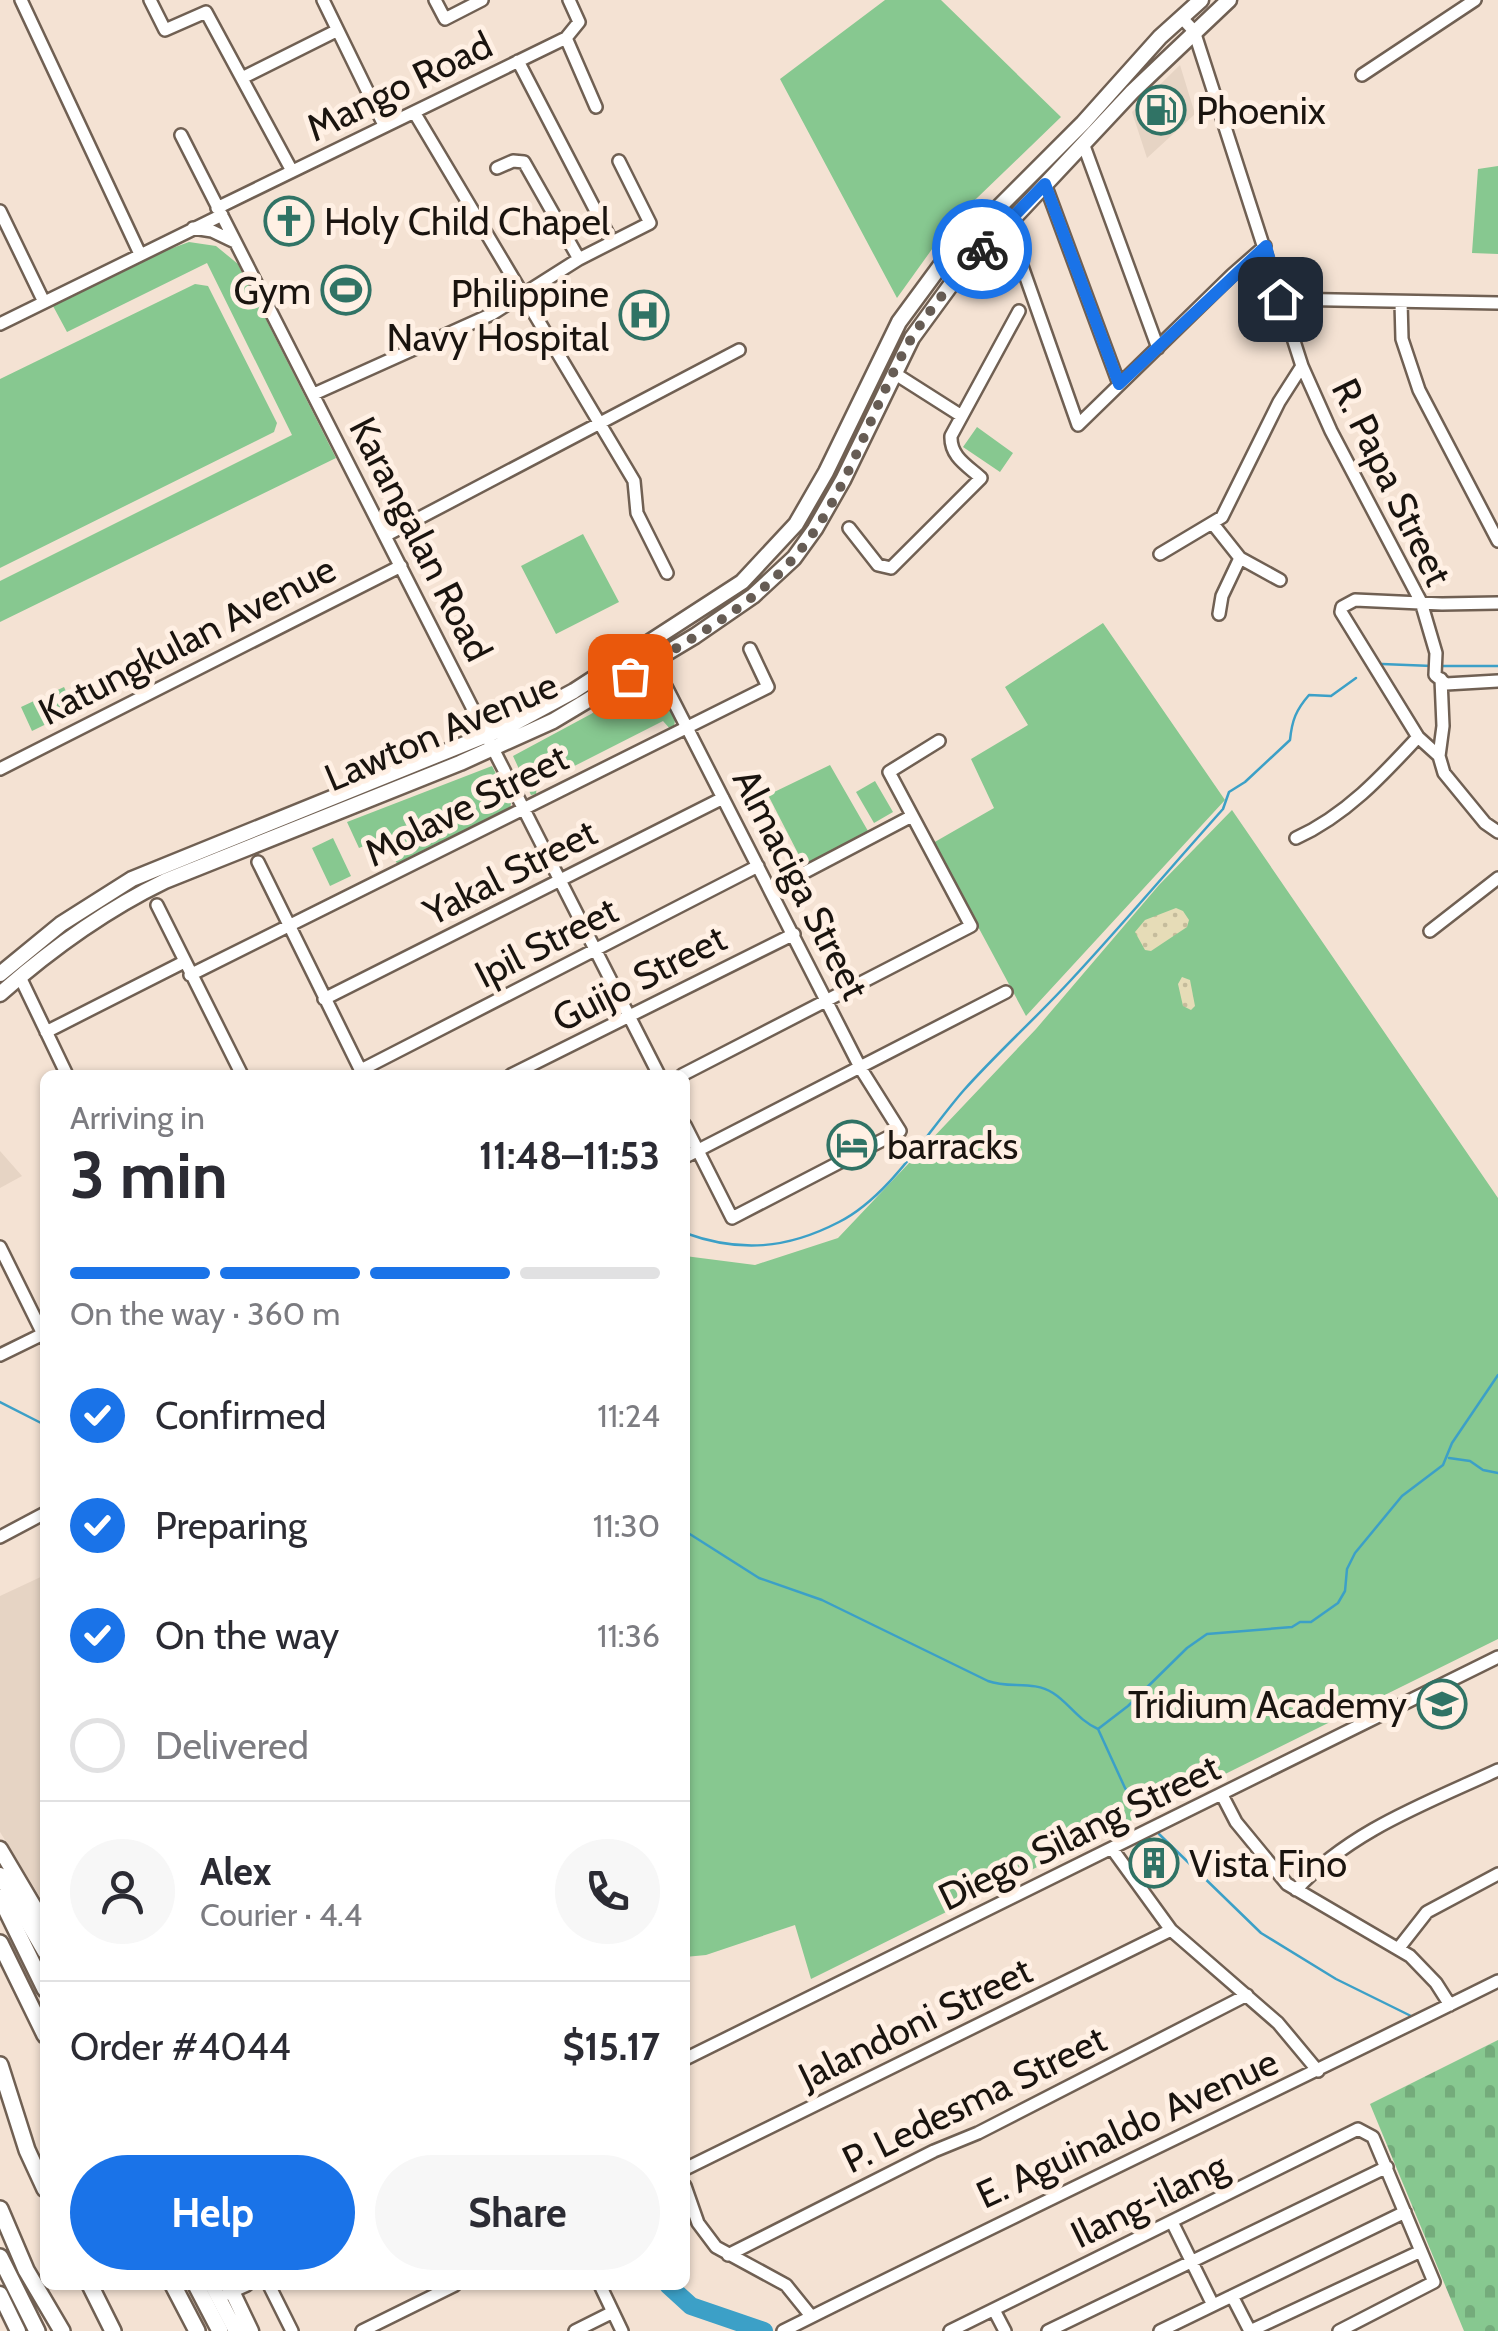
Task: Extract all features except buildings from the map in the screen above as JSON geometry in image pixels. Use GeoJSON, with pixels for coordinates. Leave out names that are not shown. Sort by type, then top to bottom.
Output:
{"type":"FeatureCollection","features":[{"type":"Feature","properties":{"kind":"highway"},"geometry":{"type":"LineString","coordinates":[[0,1878],[21,1939]]}},
{"type":"Feature","properties":{"kind":"highway"},"geometry":{"type":"LineString","coordinates":[[0,1897],[40,1979]]}},
{"type":"Feature","properties":{"kind":"highway"},"geometry":{"type":"LineString","coordinates":[[0,1943],[40,2024]]}},
{"type":"Feature","properties":{"kind":"highway"},"geometry":{"type":"LineString","coordinates":[[0,2064],[40,2178]]}},
{"type":"Feature","properties":{"kind":"highway"},"geometry":{"type":"LineString","coordinates":[[0,2209],[26,2270],[62,2331]]}},
{"type":"Feature","properties":{"kind":"highway"},"geometry":{"type":"LineString","coordinates":[[0,2257],[37,2331]]}},
{"type":"Feature","properties":{"kind":"highway"},"geometry":{"type":"LineString","coordinates":[[92,2290],[112,2331]]}},
{"type":"Feature","properties":{"kind":"highway"},"geometry":{"type":"LineString","coordinates":[[176,2290],[197,2331]]}},
{"type":"Feature","properties":{"kind":"highway"},"geometry":{"type":"LineString","coordinates":[[199,2290],[220,2331]]}},
{"type":"Feature","properties":{"kind":"main road","name":"Lawton Avenue"},"geometry":{"type":"LineString","coordinates":[[0,994],[76,931],[153,887],[489,742],[574,692],[742,582],[771,554],[809,504],[880,359],[918,294],[961,243],[1200,0]]}},
{"type":"Feature","properties":{"kind":"main road","name":"Lawton Avenue"},"geometry":{"type":"LineString","coordinates":[[0,974],[61,924],[132,879],[582,705],[754,596],[794,558],[836,493],[912,338],[950,286],[1132,92],[1230,0]]}},
{"type":"Feature","properties":{"kind":"main road"},"geometry":{"type":"LineString","coordinates":[[0,1849],[40,1939]]}},
{"type":"Feature","properties":{"kind":"main road"},"geometry":{"type":"LineString","coordinates":[[0,1878],[40,1921]]}},
{"type":"Feature","properties":{"kind":"main road"},"geometry":{"type":"LineString","coordinates":[[223,2290],[236,2331]]}},
{"type":"Feature","properties":{"kind":"main road"},"geometry":{"type":"LineString","coordinates":[[224,2290],[252,2331]]}},
{"type":"Feature","properties":{"kind":"main road"},"geometry":{"type":"LineString","coordinates":[[0,2294],[18,2331]]}},
{"type":"Feature","properties":{"kind":"street"},"geometry":{"type":"LineString","coordinates":[[21,0],[140,254]]}},
{"type":"Feature","properties":{"kind":"street"},"geometry":{"type":"LineString","coordinates":[[150,0],[165,30],[206,12],[292,171]]}},
{"type":"Feature","properties":{"kind":"street"},"geometry":{"type":"LineString","coordinates":[[323,0],[384,125]]}},
{"type":"Feature","properties":{"kind":"street"},"geometry":{"type":"LineString","coordinates":[[435,0],[445,19],[482,0]]}},
{"type":"Feature","properties":{"kind":"street"},"geometry":{"type":"LineString","coordinates":[[568,0],[579,22],[566,38],[596,108]]}},
{"type":"Feature","properties":{"kind":"street"},"geometry":{"type":"LineString","coordinates":[[1362,75],[1474,0]]}},
{"type":"Feature","properties":{"kind":"street"},"geometry":{"type":"LineString","coordinates":[[1181,17],[1194,32]]}},
{"type":"Feature","properties":{"kind":"street"},"geometry":{"type":"LineString","coordinates":[[242,78],[336,31]]}},
{"type":"Feature","properties":{"kind":"street","name":"R. Papa Street"},"geometry":{"type":"LineString","coordinates":[[1194,32],[1302,366],[1331,431],[1421,602],[1436,653],[1442,726],[1438,756]]}},
{"type":"Feature","properties":{"kind":"street","name":"Mango Road"},"geometry":{"type":"LineString","coordinates":[[0,324],[193,228],[292,171],[566,38]]}},
{"type":"Feature","properties":{"kind":"street"},"geometry":{"type":"LineString","coordinates":[[518,61],[612,242]]}},
{"type":"Feature","properties":{"kind":"street"},"geometry":{"type":"LineString","coordinates":[[414,112],[634,481],[637,513],[667,573]]}},
{"type":"Feature","properties":{"kind":"street","name":"Karangalan Road"},"geometry":{"type":"LineString","coordinates":[[181,135],[656,1070]]}},
{"type":"Feature","properties":{"kind":"street"},"geometry":{"type":"LineString","coordinates":[[1084,146],[1158,348]]}},
{"type":"Feature","properties":{"kind":"street"},"geometry":{"type":"LineString","coordinates":[[498,168],[513,161],[524,162],[579,260]]}},
{"type":"Feature","properties":{"kind":"street"},"geometry":{"type":"LineString","coordinates":[[314,394],[492,314],[579,260],[650,223],[619,161]]}},
{"type":"Feature","properties":{"kind":"street"},"geometry":{"type":"LineString","coordinates":[[1045,184],[1119,384]]}},
{"type":"Feature","properties":{"kind":"street"},"geometry":{"type":"LineString","coordinates":[[0,211],[44,302]]}},
{"type":"Feature","properties":{"kind":"street"},"geometry":{"type":"LineString","coordinates":[[193,228],[222,234],[236,242]]}},
{"type":"Feature","properties":{"kind":"street"},"geometry":{"type":"LineString","coordinates":[[1022,266],[1078,425],[1266,246]]}},
{"type":"Feature","properties":{"kind":"street"},"geometry":{"type":"LineString","coordinates":[[1280,299],[1498,303]]}},
{"type":"Feature","properties":{"kind":"street"},"geometry":{"type":"LineString","coordinates":[[1401,302],[1402,339],[1419,390],[1498,542]]}},
{"type":"Feature","properties":{"kind":"street"},"geometry":{"type":"LineString","coordinates":[[849,528],[878,565],[886,569],[896,565],[981,478],[950,446],[960,415],[1019,310]]}},
{"type":"Feature","properties":{"kind":"street"},"geometry":{"type":"LineString","coordinates":[[385,536],[739,350]]}},
{"type":"Feature","properties":{"kind":"street"},"geometry":{"type":"LineString","coordinates":[[1160,554],[1222,517],[1279,402],[1302,366]]}},
{"type":"Feature","properties":{"kind":"street"},"geometry":{"type":"LineString","coordinates":[[894,373],[960,415]]}},
{"type":"Feature","properties":{"kind":"street"},"geometry":{"type":"LineString","coordinates":[[1213,524],[1240,558],[1280,580]]}},
{"type":"Feature","properties":{"kind":"street"},"geometry":{"type":"LineString","coordinates":[[1220,614],[1222,596],[1240,558]]}},
{"type":"Feature","properties":{"kind":"street","name":"Katungkulan Avenue"},"geometry":{"type":"LineString","coordinates":[[0,769],[401,566]]}},
{"type":"Feature","properties":{"kind":"street"},"geometry":{"type":"LineString","coordinates":[[1498,602],[1354,600],[1340,612],[1418,738],[1438,756],[1444,773],[1485,823],[1498,832]]}},
{"type":"Feature","properties":{"kind":"street","name":"Molave Street"},"geometry":{"type":"LineString","coordinates":[[190,975],[768,687],[750,649]]}},
{"type":"Feature","properties":{"kind":"street","name":"Almaciga Street"},"geometry":{"type":"LineString","coordinates":[[653,661],[862,1069],[900,1131],[732,1218],[698,1151]]}},
{"type":"Feature","properties":{"kind":"street"},"geometry":{"type":"LineString","coordinates":[[1438,677],[1446,684],[1498,681]]}},
{"type":"Feature","properties":{"kind":"street"},"geometry":{"type":"LineString","coordinates":[[1296,838],[1322,826],[1350,804],[1418,738]]}},
{"type":"Feature","properties":{"kind":"street"},"geometry":{"type":"LineString","coordinates":[[690,1071],[971,926],[889,772],[939,742]]}},
{"type":"Feature","properties":{"kind":"street","name":"Yakal Street"},"geometry":{"type":"LineString","coordinates":[[324,1000],[723,798]]}},
{"type":"Feature","properties":{"kind":"street"},"geometry":{"type":"LineString","coordinates":[[770,890],[912,816]]}},
{"type":"Feature","properties":{"kind":"street"},"geometry":{"type":"LineString","coordinates":[[258,862],[360,1070]]}},
{"type":"Feature","properties":{"kind":"street","name":"Ipil Street"},"geometry":{"type":"LineString","coordinates":[[368,1070],[758,866]]}},
{"type":"Feature","properties":{"kind":"street"},"geometry":{"type":"LineString","coordinates":[[1430,931],[1498,878]]}},
{"type":"Feature","properties":{"kind":"street"},"geometry":{"type":"LineString","coordinates":[[157,905],[239,1070]]}},
{"type":"Feature","properties":{"kind":"street","name":"Guijo Street"},"geometry":{"type":"LineString","coordinates":[[521,1070],[794,934]]}},
{"type":"Feature","properties":{"kind":"street"},"geometry":{"type":"LineString","coordinates":[[46,1032],[184,962]]}},
{"type":"Feature","properties":{"kind":"street"},"geometry":{"type":"LineString","coordinates":[[20,977],[65,1070]]}},
{"type":"Feature","properties":{"kind":"street"},"geometry":{"type":"LineString","coordinates":[[690,1155],[1006,992]]}},
{"type":"Feature","properties":{"kind":"street"},"geometry":{"type":"LineString","coordinates":[[690,1136],[698,1151]]}},
{"type":"Feature","properties":{"kind":"street"},"geometry":{"type":"LineString","coordinates":[[0,1247],[40,1328]]}},
{"type":"Feature","properties":{"kind":"street"},"geometry":{"type":"LineString","coordinates":[[0,1355],[40,1338]]}},
{"type":"Feature","properties":{"kind":"street"},"geometry":{"type":"LineString","coordinates":[[0,1537],[40,1515]]}},
{"type":"Feature","properties":{"kind":"street","name":"Diego Silang Street"},"geometry":{"type":"LineString","coordinates":[[690,2058],[1498,1657]]}},
{"type":"Feature","properties":{"kind":"street"},"geometry":{"type":"LineString","coordinates":[[1296,1890],[1337,1851],[1498,1770]]}},
{"type":"Feature","properties":{"kind":"street"},"geometry":{"type":"LineString","coordinates":[[1222,1795],[1236,1822],[1264,1858],[1296,1890],[1398,1949],[1436,1983],[1450,2005]]}},
{"type":"Feature","properties":{"kind":"street"},"geometry":{"type":"LineString","coordinates":[[1113,1850],[1171,1930],[1278,2023],[1318,2071]]}},
{"type":"Feature","properties":{"kind":"street"},"geometry":{"type":"LineString","coordinates":[[1398,1949],[1427,1912],[1498,1874]]}},
{"type":"Feature","properties":{"kind":"street","name":"Jalandoni Street"},"geometry":{"type":"LineString","coordinates":[[690,2167],[1171,1930]]}},
{"type":"Feature","properties":{"kind":"street","name":"E. Aguinaldo Avenue"},"geometry":{"type":"LineString","coordinates":[[786,2329],[1022,2210],[1318,2071],[1498,1981]]}},
{"type":"Feature","properties":{"kind":"street","name":"P. Ledesma Street"},"geometry":{"type":"LineString","coordinates":[[728,2255],[1247,1996]]}},
{"type":"Feature","properties":{"kind":"street","name":"Ilang-ilang"},"geometry":{"type":"LineString","coordinates":[[950,2331],[1358,2129],[1374,2137],[1386,2167]]}},
{"type":"Feature","properties":{"kind":"street"},"geometry":{"type":"LineString","coordinates":[[1048,2331],[1386,2167],[1434,2278],[1432,2285],[1339,2331]]}},
{"type":"Feature","properties":{"kind":"street"},"geometry":{"type":"LineString","coordinates":[[690,2198],[706,2236],[728,2255],[786,2285],[811,2316]]}},
{"type":"Feature","properties":{"kind":"street"},"geometry":{"type":"LineString","coordinates":[[1160,2331],[1187,2325],[1213,2305],[1405,2212]]}},
{"type":"Feature","properties":{"kind":"street"},"geometry":{"type":"LineString","coordinates":[[1172,2222],[1213,2305]]}},
{"type":"Feature","properties":{"kind":"street"},"geometry":{"type":"LineString","coordinates":[[1232,2296],[1250,2331],[1421,2251]]}},
{"type":"Feature","properties":{"kind":"street"},"geometry":{"type":"LineString","coordinates":[[272,2290],[292,2331]]}},
{"type":"Feature","properties":{"kind":"street"},"geometry":{"type":"LineString","coordinates":[[362,2331],[445,2290]]}},
{"type":"Feature","properties":{"kind":"street"},"geometry":{"type":"LineString","coordinates":[[602,2290],[622,2331]]}},
{"type":"Feature","properties":{"kind":"street"},"geometry":{"type":"LineString","coordinates":[[994,2310],[1004,2331]]}},
{"type":"Feature","properties":{"kind":"street"},"geometry":{"type":"LineString","coordinates":[[575,2331],[613,2312]]}},
{"type":"Feature","properties":{"kind":"shaded area"},"geometry":{"type":"Polygon","coordinates":[[[1180,65],[1195,114],[1147,158],[1132,112],[1180,65]]]}},
{"type":"Feature","properties":{"kind":"shaded area"},"geometry":{"type":"Polygon","coordinates":[[[0,1151],[22,1176],[0,1188],[0,1151]]]}},
{"type":"Feature","properties":{"kind":"shaded area"},"geometry":{"type":"Polygon","coordinates":[[[40,1577],[40,1897],[0,1832],[0,1596],[40,1577]]]}},
{"type":"Feature","properties":{"kind":"green space"},"geometry":{"type":"Polygon","coordinates":[[[885,0],[941,0],[1061,117],[950,224],[897,298],[780,79],[885,0]]]}},
{"type":"Feature","properties":{"kind":"green space"},"geometry":{"type":"Polygon","coordinates":[[[1498,166],[1498,254],[1472,253],[1478,169],[1498,166]]]}},
{"type":"Feature","properties":{"kind":"green space"},"geometry":{"type":"Polygon","coordinates":[[[189,242],[216,246],[238,264],[336,458],[0,622],[0,581],[292,435],[207,263],[67,332],[53,306],[145,258],[189,242]]]}},
{"type":"Feature","properties":{"kind":"green space"},"geometry":{"type":"Polygon","coordinates":[[[195,284],[208,286],[277,423],[274,432],[0,568],[0,379],[195,284]]]}},
{"type":"Feature","properties":{"kind":"green space"},"geometry":{"type":"Polygon","coordinates":[[[977,427],[1013,453],[1000,472],[963,447],[977,427]]]}},
{"type":"Feature","properties":{"kind":"green space"},"geometry":{"type":"Polygon","coordinates":[[[583,534],[619,602],[556,634],[521,566],[583,534]]]}},
{"type":"Feature","properties":{"kind":"green space"},"geometry":{"type":"Polygon","coordinates":[[[1103,623],[1225,800],[1026,1016],[933,843],[994,808],[971,759],[1028,725],[1005,687],[1103,623]]]}},
{"type":"Feature","properties":{"kind":"green space"},"geometry":{"type":"Polygon","coordinates":[[[651,675],[675,720],[671,730],[663,721],[537,785],[536,794],[531,795],[513,756],[591,714],[651,675]]]}},
{"type":"Feature","properties":{"kind":"green space"},"geometry":{"type":"Polygon","coordinates":[[[64,687],[75,710],[32,731],[21,707],[64,687]]]}},
{"type":"Feature","properties":{"kind":"green space"},"geometry":{"type":"Polygon","coordinates":[[[830,765],[868,831],[804,865],[768,795],[830,765]]]}},
{"type":"Feature","properties":{"kind":"green space"},"geometry":{"type":"Polygon","coordinates":[[[492,766],[511,803],[510,810],[398,865],[382,839],[359,848],[347,822],[492,766]]]}},
{"type":"Feature","properties":{"kind":"green space"},"geometry":{"type":"Polygon","coordinates":[[[875,781],[893,812],[874,823],[856,792],[875,781]]]}},
{"type":"Feature","properties":{"kind":"green space"},"geometry":{"type":"Polygon","coordinates":[[[1232,810],[1498,1198],[1498,1639],[811,1979],[795,1925],[706,1955],[690,1957],[690,1257],[755,1265],[838,1238],[1036,1029],[1159,885],[1232,810]]]}},
{"type":"Feature","properties":{"kind":"green space"},"geometry":{"type":"Polygon","coordinates":[[[333,838],[351,876],[330,886],[312,848],[333,838]]]}},
{"type":"Feature","properties":{"kind":"green space"},"geometry":{"type":"Polygon","coordinates":[[[1498,2040],[1498,2331],[1464,2331],[1370,2104],[1498,2040]]]}},
{"type":"Feature","properties":{"kind":"sand"},"geometry":{"type":"Polygon","coordinates":[[[1176,908],[1189,920],[1187,927],[1151,951],[1145,950],[1135,932],[1145,920],[1176,908]]]}},
{"type":"Feature","properties":{"kind":"sand"},"geometry":{"type":"Polygon","coordinates":[[[1182,977],[1190,980],[1195,1006],[1191,1010],[1183,1006],[1178,984],[1182,977]]]}},
{"type":"Feature","properties":{"kind":"waterway"},"geometry":{"type":"LineString","coordinates":[[1382,664],[1432,666]]}},
{"type":"Feature","properties":{"kind":"waterway"},"geometry":{"type":"LineString","coordinates":[[1440,666],[1498,666]]}},
{"type":"Feature","properties":{"kind":"waterway"},"geometry":{"type":"LineString","coordinates":[[690,1234],[725,1244],[782,1243],[839,1222],[875,1197],[964,1090],[1071,980],[1223,809],[1229,792],[1290,740],[1295,716],[1309,695],[1331,696],[1356,678]]}},
{"type":"Feature","properties":{"kind":"waterway"},"geometry":{"type":"LineString","coordinates":[[690,1534],[759,1578],[822,1600],[988,1681],[1045,1689],[1098,1729],[1207,1634],[1292,1627],[1311,1622],[1338,1603],[1355,1553],[1402,1496],[1443,1465],[1452,1443],[1498,1375]]}},
{"type":"Feature","properties":{"kind":"waterway"},"geometry":{"type":"LineString","coordinates":[[0,1402],[40,1422]]}},
{"type":"Feature","properties":{"kind":"waterway"},"geometry":{"type":"LineString","coordinates":[[1449,1458],[1470,1461],[1483,1470],[1498,1473]]}},
{"type":"Feature","properties":{"kind":"waterway"},"geometry":{"type":"LineString","coordinates":[[1098,1729],[1125,1788],[1143,1816]]}},
{"type":"Feature","properties":{"kind":"waterway"},"geometry":{"type":"LineString","coordinates":[[1159,1834],[1261,1933],[1336,1979],[1411,2016]]}},
{"type":"Feature","properties":{"kind":"waterway"},"geometry":{"type":"LineString","coordinates":[[673,2290],[691,2306],[764,2331]]}},
{"type":"Feature","properties":{"kind":"way so far"},"geometry":{"type":"LineString","coordinates":[[630,676],[754,596],[794,558],[843,480],[912,338],[982,249]]}},
{"type":"Feature","properties":{"kind":"place","name":"Phoenix"},"geometry":{"type":"Point","coordinates":[1161,110]}},
{"type":"Feature","properties":{"kind":"place","name":"Holy Child Chapel"},"geometry":{"type":"Point","coordinates":[289,221]}},
{"type":"Feature","properties":{"kind":"place","name":"Gym"},"geometry":{"type":"Point","coordinates":[346,290]}},
{"type":"Feature","properties":{"kind":"place","name":"Philippine Navy Hospital"},"geometry":{"type":"Point","coordinates":[644,315]}},
{"type":"Feature","properties":{"kind":"place","name":"barracks"},"geometry":{"type":"Point","coordinates":[852,1145]}},
{"type":"Feature","properties":{"kind":"place","name":"Tridium Academy"},"geometry":{"type":"Point","coordinates":[1442,1704]}},
{"type":"Feature","properties":{"kind":"place","name":"Vista Fino"},"geometry":{"type":"Point","coordinates":[1154,1863]}},
{"type":"Feature","properties":{"kind":"route"},"geometry":{"type":"LineString","coordinates":[[982,249],[1045,184],[1119,384],[1266,246],[1280,299]]}}]}
